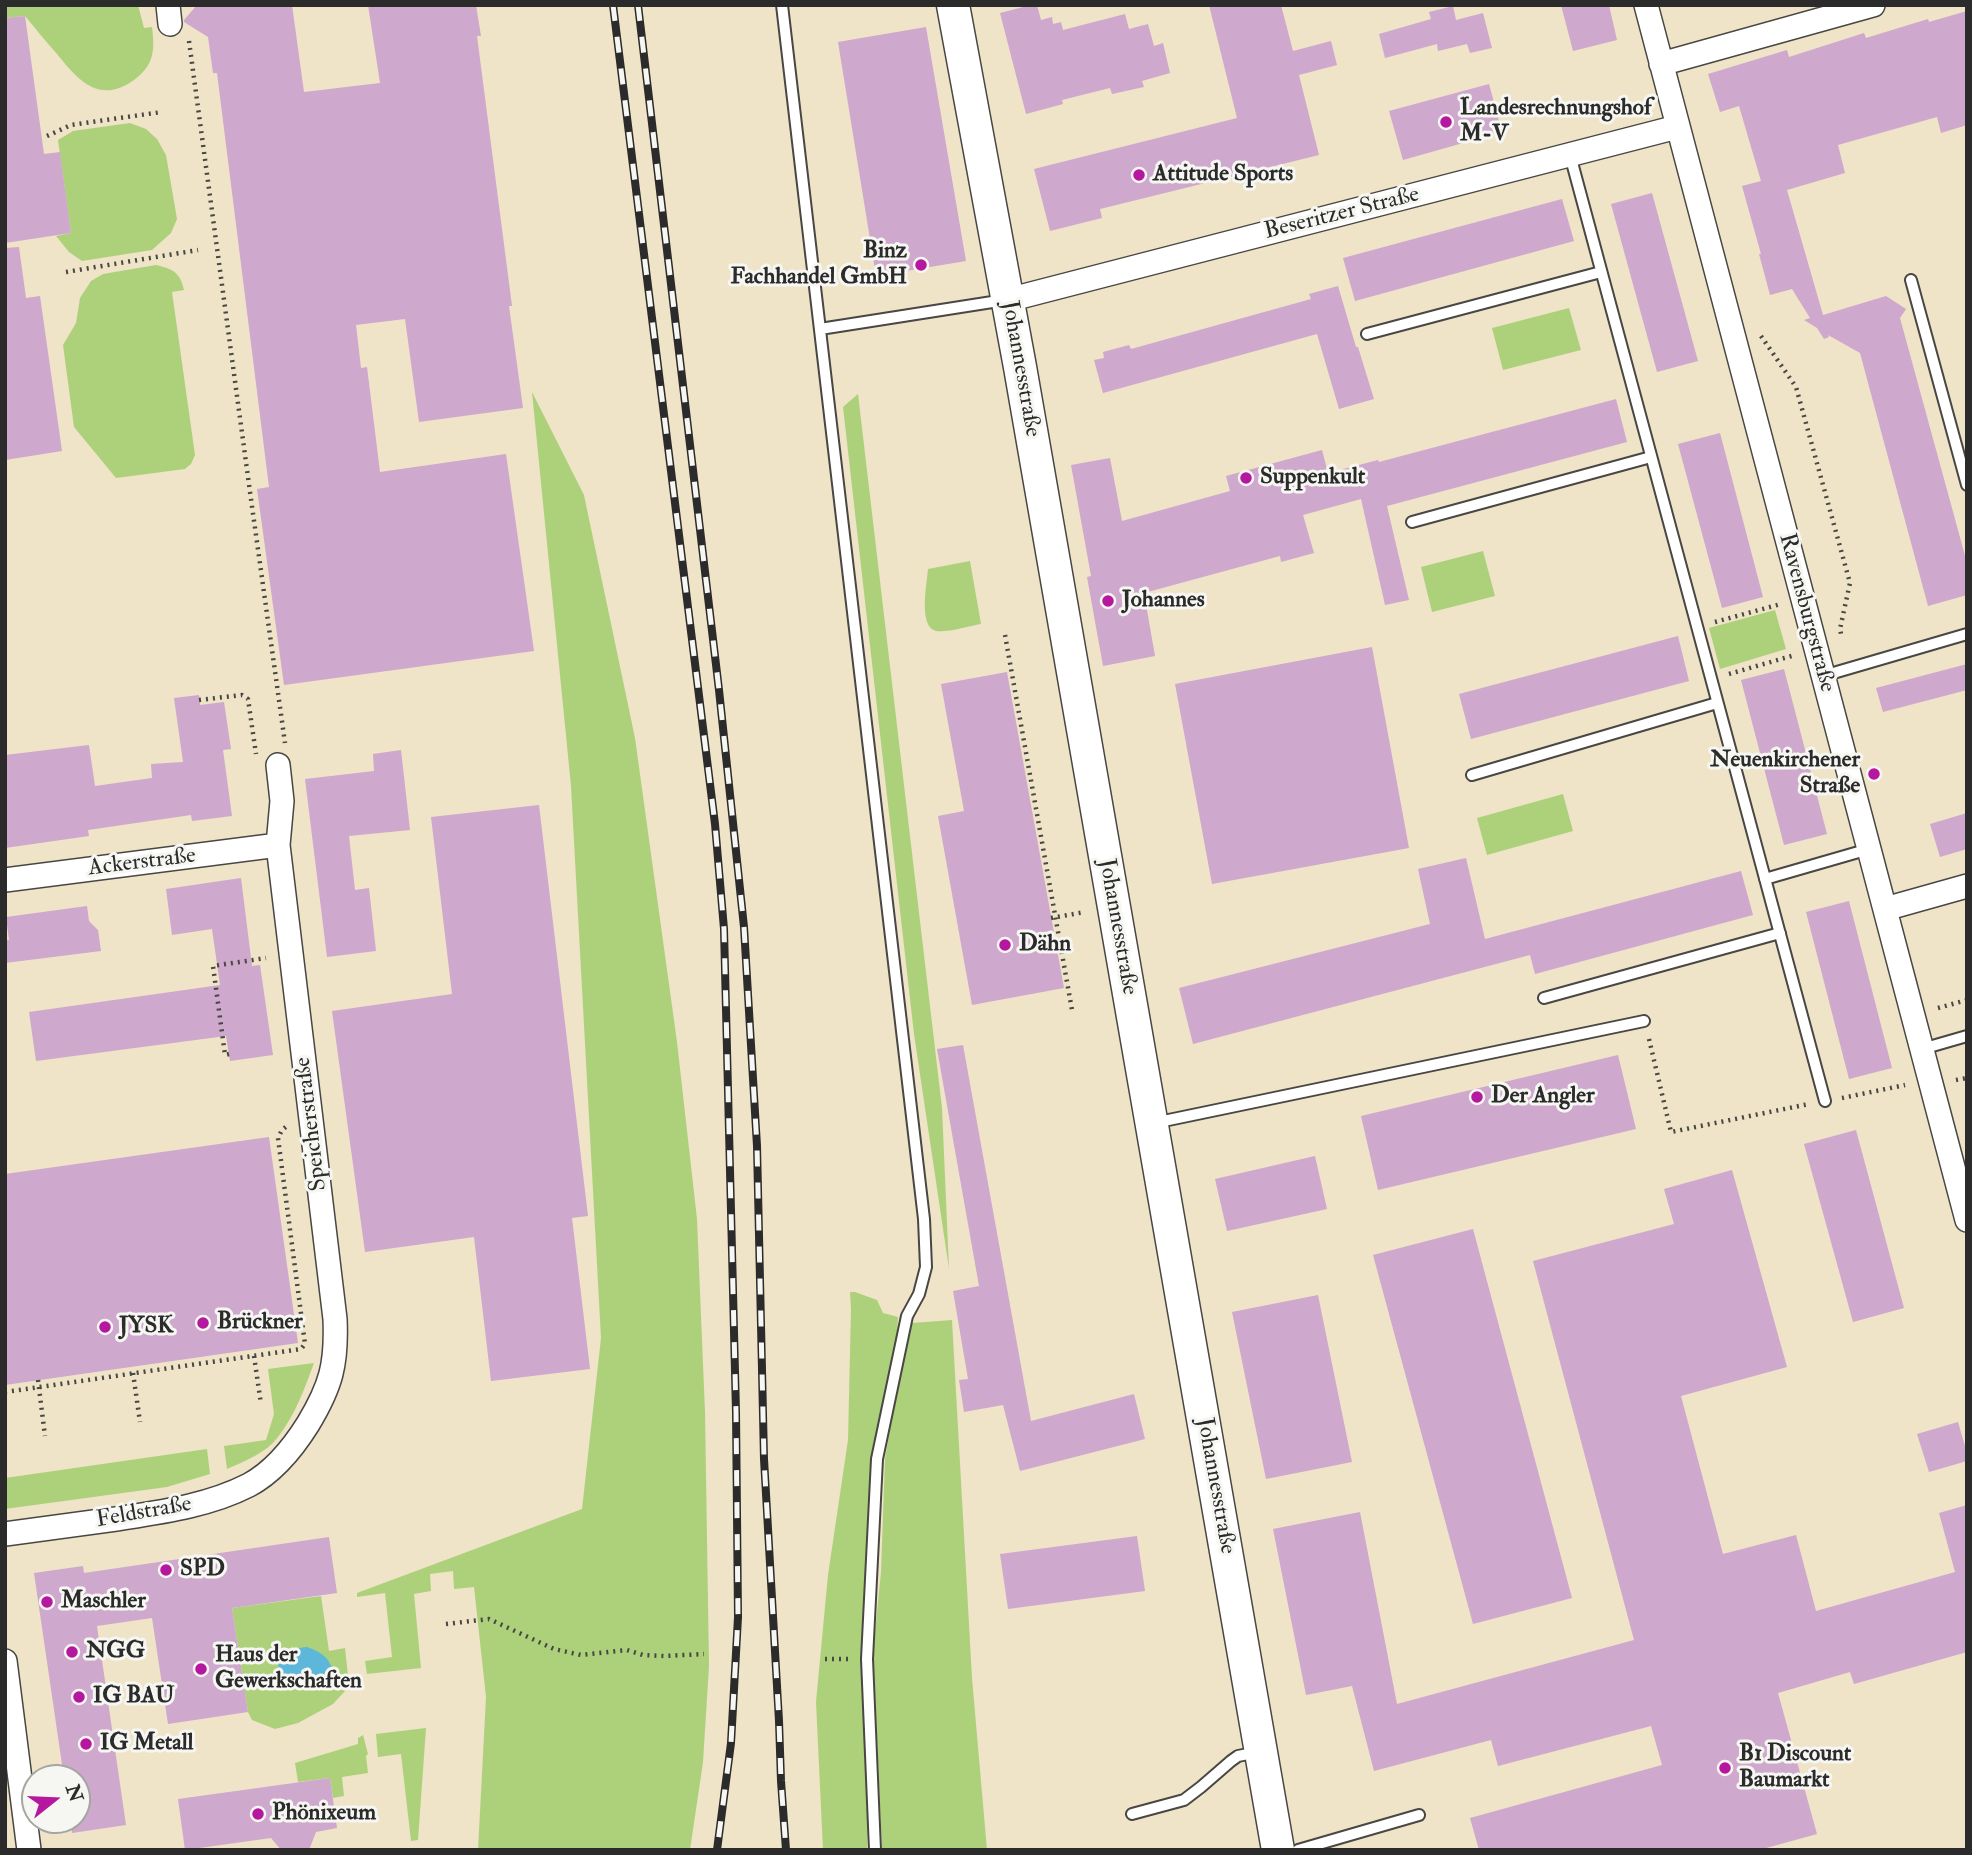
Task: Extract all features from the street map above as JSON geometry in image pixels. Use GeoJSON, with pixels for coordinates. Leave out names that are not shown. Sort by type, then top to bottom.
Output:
{"type":"FeatureCollection","features":[{"type":"Feature","properties":{"kind":"main road","name":"Johannesstraße"},"geometry":{"type":"LineString","coordinates":[[953,5],[1008,300],[1278,1850]]}},
{"type":"Feature","properties":{"kind":"street","name":"Ravensburgstraße"},"geometry":{"type":"LineString","coordinates":[[1646,5],[1967,1220]]}},
{"type":"Feature","properties":{"kind":"street"},"geometry":{"type":"LineString","coordinates":[[1661,64],[1873,5]]}},
{"type":"Feature","properties":{"kind":"street","name":"Beseritzer Straße"},"geometry":{"type":"LineString","coordinates":[[1008,300],[1677,127]]}},
{"type":"Feature","properties":{"kind":"street","name":"Speicherstraße"},"geometry":{"type":"LineString","coordinates":[[274,759],[282,801],[278,845],[335,1319],[335,1360],[321,1404],[295,1445],[275,1466]]}},
{"type":"Feature","properties":{"kind":"street","name":"Ackerstraße"},"geometry":{"type":"LineString","coordinates":[[5,880],[278,845]]}},
{"type":"Feature","properties":{"kind":"street"},"geometry":{"type":"LineString","coordinates":[[1885,908],[1967,887]]}},
{"type":"Feature","properties":{"kind":"street","name":"Feldstraße"},"geometry":{"type":"LineString","coordinates":[[5,1535],[178,1510],[250,1484],[275,1466]]}},
{"type":"Feature","properties":{"kind":"street"},"geometry":{"type":"LineString","coordinates":[[5,1661],[29,1850]]}},
{"type":"Feature","properties":{"kind":"lane"},"geometry":{"type":"LineString","coordinates":[[782,5],[924,1220],[926,1267],[919,1294],[906,1316],[877,1460],[867,1659],[875,1850]]}},
{"type":"Feature","properties":{"kind":"lane"},"geometry":{"type":"LineString","coordinates":[[1570,155],[1825,1101]]}},
{"type":"Feature","properties":{"kind":"lane"},"geometry":{"type":"LineString","coordinates":[[1367,334],[1601,272]]}},
{"type":"Feature","properties":{"kind":"lane"},"geometry":{"type":"LineString","coordinates":[[1911,280],[1967,485]]}},
{"type":"Feature","properties":{"kind":"lane"},"geometry":{"type":"LineString","coordinates":[[820,329],[1008,300]]}},
{"type":"Feature","properties":{"kind":"lane"},"geometry":{"type":"LineString","coordinates":[[1412,522],[1651,457]]}},
{"type":"Feature","properties":{"kind":"lane"},"geometry":{"type":"LineString","coordinates":[[1823,676],[1967,634]]}},
{"type":"Feature","properties":{"kind":"lane"},"geometry":{"type":"LineString","coordinates":[[1472,775],[1717,703]]}},
{"type":"Feature","properties":{"kind":"lane"},"geometry":{"type":"LineString","coordinates":[[1765,879],[1869,849]]}},
{"type":"Feature","properties":{"kind":"lane"},"geometry":{"type":"LineString","coordinates":[[1544,998],[1780,933]]}},
{"type":"Feature","properties":{"kind":"lane"},"geometry":{"type":"LineString","coordinates":[[1152,1124],[1644,1021]]}},
{"type":"Feature","properties":{"kind":"lane"},"geometry":{"type":"LineString","coordinates":[[1922,1049],[1967,1036]]}},
{"type":"Feature","properties":{"kind":"lane"},"geometry":{"type":"LineString","coordinates":[[1132,1814],[1184,1800],[1231,1760],[1261,1751]]}},
{"type":"Feature","properties":{"kind":"lane"},"geometry":{"type":"LineString","coordinates":[[1298,1850],[1419,1815]]}},
{"type":"Feature","properties":{"kind":"path"},"geometry":{"type":"LineString","coordinates":[[175,19],[248,478],[274,759]]}},
{"type":"Feature","properties":{"kind":"path"},"geometry":{"type":"LineString","coordinates":[[47,136],[71,125],[162,112]]}},
{"type":"Feature","properties":{"kind":"path"},"geometry":{"type":"LineString","coordinates":[[66,272],[198,250]]}},
{"type":"Feature","properties":{"kind":"path"},"geometry":{"type":"LineString","coordinates":[[1760,334],[1796,387],[1850,583],[1840,629],[1850,667]]}},
{"type":"Feature","properties":{"kind":"path"},"geometry":{"type":"LineString","coordinates":[[1697,628],[1802,598]]}},
{"type":"Feature","properties":{"kind":"path"},"geometry":{"type":"LineString","coordinates":[[1006,635],[1072,1010]]}},
{"type":"Feature","properties":{"kind":"path"},"geometry":{"type":"LineString","coordinates":[[1711,678],[1816,649]]}},
{"type":"Feature","properties":{"kind":"path"},"geometry":{"type":"LineString","coordinates":[[199,700],[242,695],[248,699],[274,759]]}},
{"type":"Feature","properties":{"kind":"path"},"geometry":{"type":"LineString","coordinates":[[229,1054],[225,1055],[213,966],[291,955]]}},
{"type":"Feature","properties":{"kind":"path"},"geometry":{"type":"LineString","coordinates":[[1959,1091],[1938,1008],[1967,1000]]}},
{"type":"Feature","properties":{"kind":"path"},"geometry":{"type":"LineString","coordinates":[[1644,1021],[1671,1132],[1930,1080]]}},
{"type":"Feature","properties":{"kind":"path"},"geometry":{"type":"LineString","coordinates":[[1956,1080],[1967,1078]]}},
{"type":"Feature","properties":{"kind":"path"},"geometry":{"type":"LineString","coordinates":[[5,1392],[301,1349],[305,1344],[278,1138],[282,1130],[309,1107]]}},
{"type":"Feature","properties":{"kind":"path"},"geometry":{"type":"LineString","coordinates":[[254,1356],[261,1404]]}},
{"type":"Feature","properties":{"kind":"path"},"geometry":{"type":"LineString","coordinates":[[133,1373],[140,1422]]}},
{"type":"Feature","properties":{"kind":"path"},"geometry":{"type":"LineString","coordinates":[[38,1380],[46,1436]]}},
{"type":"Feature","properties":{"kind":"path"},"geometry":{"type":"LineString","coordinates":[[446,1624],[489,1619],[555,1649],[581,1655],[627,1650],[643,1655],[704,1654]]}},
{"type":"Feature","properties":{"kind":"green space"},"geometry":{"type":"Polygon","coordinates":[[[5,5],[138,5],[144,28],[152,27],[152,57],[146,69],[134,80],[122,87],[100,90],[73,73],[25,16],[5,18],[5,5]]]}},
{"type":"Feature","properties":{"kind":"green space"},"geometry":{"type":"Polygon","coordinates":[[[130,123],[146,129],[157,139],[166,155],[177,219],[171,233],[152,250],[82,261],[69,252],[56,236],[71,233],[58,140],[73,131],[130,123]]]}},
{"type":"Feature","properties":{"kind":"green space"},"geometry":{"type":"Polygon","coordinates":[[[156,265],[175,272],[184,290],[172,292],[195,455],[185,469],[116,478],[74,427],[63,345],[76,323],[80,298],[91,281],[103,274],[156,265]]]}},
{"type":"Feature","properties":{"kind":"green space"},"geometry":{"type":"Polygon","coordinates":[[[1569,308],[1581,350],[1503,370],[1492,328],[1569,308]]]}},
{"type":"Feature","properties":{"kind":"green space"},"geometry":{"type":"Polygon","coordinates":[[[532,392],[584,495],[635,738],[677,1042],[697,1219],[705,1412],[709,1666],[703,1762],[690,1850],[478,1850],[486,1697],[474,1587],[454,1589],[453,1571],[430,1574],[431,1591],[414,1594],[421,1668],[367,1674],[365,1661],[392,1657],[385,1593],[357,1597],[357,1593],[582,1509],[601,1338],[571,786],[532,392]]]}},
{"type":"Feature","properties":{"kind":"green space"},"geometry":{"type":"Polygon","coordinates":[[[858,394],[942,1108],[949,1269],[914,1034],[843,407],[858,394]]]}},
{"type":"Feature","properties":{"kind":"green space"},"geometry":{"type":"Polygon","coordinates":[[[1483,551],[1495,596],[1432,612],[1421,567],[1483,551]]]}},
{"type":"Feature","properties":{"kind":"green space"},"geometry":{"type":"Polygon","coordinates":[[[970,561],[981,624],[941,631],[930,628],[925,613],[928,569],[970,561]]]}},
{"type":"Feature","properties":{"kind":"green space"},"geometry":{"type":"Polygon","coordinates":[[[1775,610],[1786,649],[1720,669],[1709,628],[1775,610]]]}},
{"type":"Feature","properties":{"kind":"green space"},"geometry":{"type":"Polygon","coordinates":[[[1563,794],[1573,831],[1487,855],[1477,818],[1563,794]]]}},
{"type":"Feature","properties":{"kind":"green space"},"geometry":{"type":"Polygon","coordinates":[[[850,1292],[877,1300],[883,1313],[898,1317],[872,1459],[863,1663],[867,1850],[823,1850],[816,1702],[828,1575],[848,1440],[850,1292]]]}},
{"type":"Feature","properties":{"kind":"green space"},"geometry":{"type":"Polygon","coordinates":[[[952,1320],[972,1678],[987,1850],[882,1850],[873,1652],[881,1572],[885,1459],[907,1328],[912,1323],[952,1320]]]}},
{"type":"Feature","properties":{"kind":"green space"},"geometry":{"type":"Polygon","coordinates":[[[314,1363],[294,1411],[278,1437],[261,1452],[227,1469],[224,1446],[266,1440],[274,1414],[268,1369],[314,1363]]]}},
{"type":"Feature","properties":{"kind":"green space"},"geometry":{"type":"Polygon","coordinates":[[[207,1449],[210,1474],[167,1487],[5,1509],[5,1478],[207,1449]]]}},
{"type":"Feature","properties":{"kind":"green space"},"geometry":{"type":"Polygon","coordinates":[[[321,1596],[329,1651],[345,1648],[348,1676],[334,1677],[333,1668],[297,1648],[285,1653],[278,1664],[296,1683],[331,1683],[346,1690],[333,1704],[298,1723],[275,1729],[252,1720],[248,1712],[232,1608],[321,1596]]]}},
{"type":"Feature","properties":{"kind":"green space"},"geometry":{"type":"Polygon","coordinates":[[[426,1728],[418,1840],[411,1841],[401,1754],[378,1757],[376,1734],[426,1728]]]}},
{"type":"Feature","properties":{"kind":"green space"},"geometry":{"type":"Polygon","coordinates":[[[363,1735],[368,1754],[368,1773],[342,1777],[344,1796],[333,1798],[330,1778],[298,1782],[295,1763],[358,1744],[358,1738],[363,1735]]]}},
{"type":"Feature","properties":{"kind":"water"},"geometry":{"type":"Polygon","coordinates":[[[307,1647],[322,1654],[329,1661],[334,1677],[331,1683],[293,1682],[283,1677],[279,1663],[283,1655],[307,1647]]]}},
{"type":"Feature","properties":{"kind":"building"},"geometry":{"type":"Polygon","coordinates":[[[197,5],[292,5],[304,92],[380,83],[368,5],[476,5],[481,36],[477,36],[523,408],[419,422],[405,319],[356,325],[361,368],[367,367],[380,472],[506,454],[534,651],[284,685],[257,489],[269,487],[217,73],[213,73],[208,37],[184,22],[197,5]]]}},
{"type":"Feature","properties":{"kind":"building"},"geometry":{"type":"Polygon","coordinates":[[[1037,5],[1041,20],[1052,17],[1053,24],[1061,22],[1063,30],[1125,14],[1129,29],[1148,24],[1154,46],[1163,43],[1170,73],[1142,81],[1144,87],[1112,94],[1110,88],[1062,100],[1063,104],[1026,114],[1000,13],[1037,5]]]}},
{"type":"Feature","properties":{"kind":"building"},"geometry":{"type":"Polygon","coordinates":[[[1209,5],[1281,5],[1293,51],[1331,41],[1337,65],[1299,75],[1319,155],[1100,209],[1102,218],[1050,231],[1034,169],[1237,118],[1209,5]]]}},
{"type":"Feature","properties":{"kind":"building"},"geometry":{"type":"Polygon","coordinates":[[[1561,5],[1609,5],[1617,40],[1573,51],[1561,5]]]}},
{"type":"Feature","properties":{"kind":"building"},"geometry":{"type":"Polygon","coordinates":[[[1453,6],[1456,20],[1483,13],[1492,48],[1470,53],[1467,44],[1438,51],[1437,44],[1385,58],[1379,34],[1431,19],[1429,12],[1453,6]]]}},
{"type":"Feature","properties":{"kind":"building"},"geometry":{"type":"Polygon","coordinates":[[[1967,11],[1967,125],[1941,133],[1937,117],[1838,145],[1845,173],[1787,190],[1823,315],[1886,296],[1906,309],[1900,318],[1967,563],[1967,595],[1928,606],[1860,353],[1828,335],[1829,337],[1824,339],[1817,328],[1804,320],[1810,318],[1792,289],[1770,295],[1742,186],[1761,181],[1739,106],[1720,112],[1708,74],[1787,50],[1789,57],[1864,33],[1866,38],[1928,19],[1929,22],[1967,11]]]}},
{"type":"Feature","properties":{"kind":"building"},"geometry":{"type":"Polygon","coordinates":[[[25,16],[44,154],[60,152],[71,233],[5,243],[5,18],[25,16]]]}},
{"type":"Feature","properties":{"kind":"building"},"geometry":{"type":"Polygon","coordinates":[[[926,27],[966,261],[876,276],[838,42],[926,27]]]}},
{"type":"Feature","properties":{"kind":"building","name":"Landesrechnungshof M-V"},"geometry":{"type":"Polygon","coordinates":[[[1489,84],[1502,132],[1403,160],[1389,111],[1489,84]]]}},
{"type":"Feature","properties":{"kind":"building"},"geometry":{"type":"Polygon","coordinates":[[[1652,193],[1698,361],[1657,372],[1611,204],[1652,193]]]}},
{"type":"Feature","properties":{"kind":"building"},"geometry":{"type":"Polygon","coordinates":[[[1562,199],[1574,241],[1355,301],[1343,258],[1562,199]]]}},
{"type":"Feature","properties":{"kind":"building"},"geometry":{"type":"Polygon","coordinates":[[[19,247],[26,298],[40,296],[62,451],[5,460],[5,248],[19,247]]]}},
{"type":"Feature","properties":{"kind":"building"},"geometry":{"type":"Polygon","coordinates":[[[1338,286],[1374,399],[1339,409],[1317,334],[1103,393],[1094,360],[1104,358],[1103,352],[1129,345],[1131,349],[1311,299],[1309,294],[1338,286]]]}},
{"type":"Feature","properties":{"kind":"building"},"geometry":{"type":"Polygon","coordinates":[[[1616,399],[1627,442],[1387,506],[1409,600],[1385,605],[1361,499],[1303,515],[1314,553],[1281,562],[1280,556],[1144,593],[1155,656],[1103,666],[1087,577],[1091,576],[1071,465],[1110,458],[1122,521],[1230,491],[1226,476],[1322,450],[1328,473],[1616,399]]]}},
{"type":"Feature","properties":{"kind":"building"},"geometry":{"type":"Polygon","coordinates":[[[1720,433],[1763,597],[1722,608],[1678,444],[1720,433]]]}},
{"type":"Feature","properties":{"kind":"building"},"geometry":{"type":"Polygon","coordinates":[[[1678,636],[1689,681],[1471,739],[1459,694],[1678,636]]]}},
{"type":"Feature","properties":{"kind":"building"},"geometry":{"type":"Polygon","coordinates":[[[1372,647],[1409,848],[1212,884],[1175,684],[1372,647]]]}},
{"type":"Feature","properties":{"kind":"building"},"geometry":{"type":"Polygon","coordinates":[[[1967,664],[1967,690],[1883,712],[1876,688],[1967,664]]]}},
{"type":"Feature","properties":{"kind":"building"},"geometry":{"type":"Polygon","coordinates":[[[1784,669],[1827,834],[1784,845],[1741,680],[1784,669]]]}},
{"type":"Feature","properties":{"kind":"building"},"geometry":{"type":"Polygon","coordinates":[[[1007,672],[1064,988],[972,1005],[938,816],[964,811],[941,684],[1007,672]]]}},
{"type":"Feature","properties":{"kind":"building"},"geometry":{"type":"Polygon","coordinates":[[[199,695],[200,705],[224,702],[231,749],[223,750],[232,816],[192,821],[191,815],[88,830],[89,836],[5,848],[5,755],[89,745],[95,786],[152,778],[151,764],[183,762],[174,698],[199,695]]]}},
{"type":"Feature","properties":{"kind":"building"},"geometry":{"type":"Polygon","coordinates":[[[401,750],[410,830],[349,836],[355,890],[369,888],[376,951],[327,957],[305,779],[374,771],[373,754],[401,750]]]}},
{"type":"Feature","properties":{"kind":"building"},"geometry":{"type":"Polygon","coordinates":[[[539,805],[588,1216],[572,1218],[590,1369],[491,1381],[474,1237],[365,1252],[332,1011],[452,994],[431,817],[539,805]]]}},
{"type":"Feature","properties":{"kind":"building"},"geometry":{"type":"Polygon","coordinates":[[[1967,813],[1967,849],[1940,857],[1930,824],[1967,813]]]}},
{"type":"Feature","properties":{"kind":"building"},"geometry":{"type":"Polygon","coordinates":[[[1466,858],[1485,939],[1741,871],[1753,915],[1535,974],[1530,955],[1193,1044],[1179,988],[1430,924],[1418,869],[1466,858]]]}},
{"type":"Feature","properties":{"kind":"building"},"geometry":{"type":"Polygon","coordinates":[[[241,878],[252,966],[260,965],[273,1055],[230,1061],[226,1036],[36,1061],[29,1012],[220,985],[212,929],[172,935],[166,889],[241,878]]]}},
{"type":"Feature","properties":{"kind":"building"},"geometry":{"type":"Polygon","coordinates":[[[1849,901],[1892,1068],[1849,1079],[1806,912],[1849,901]]]}},
{"type":"Feature","properties":{"kind":"building"},"geometry":{"type":"Polygon","coordinates":[[[87,906],[89,921],[98,930],[101,951],[5,963],[5,940],[9,940],[6,917],[87,906]]]}},
{"type":"Feature","properties":{"kind":"building"},"geometry":{"type":"Polygon","coordinates":[[[963,1045],[1031,1421],[1134,1394],[1145,1439],[1020,1471],[1003,1405],[964,1412],[959,1380],[968,1379],[953,1291],[979,1286],[937,1049],[963,1045]]]}},
{"type":"Feature","properties":{"kind":"building"},"geometry":{"type":"Polygon","coordinates":[[[1618,1055],[1636,1129],[1378,1190],[1361,1116],[1618,1055]]]}},
{"type":"Feature","properties":{"kind":"building"},"geometry":{"type":"Polygon","coordinates":[[[1856,1130],[1904,1308],[1853,1322],[1804,1144],[1856,1130]]]}},
{"type":"Feature","properties":{"kind":"building"},"geometry":{"type":"Polygon","coordinates":[[[269,1137],[298,1343],[5,1385],[5,1174],[269,1137]]]}},
{"type":"Feature","properties":{"kind":"building"},"geometry":{"type":"Polygon","coordinates":[[[1315,1156],[1327,1209],[1227,1231],[1215,1179],[1315,1156]]]}},
{"type":"Feature","properties":{"kind":"building"},"geometry":{"type":"Polygon","coordinates":[[[1732,1170],[1787,1367],[1681,1396],[1723,1554],[1796,1535],[1816,1611],[1955,1572],[1939,1513],[1967,1505],[1967,1652],[1854,1684],[1850,1672],[1778,1693],[1817,1834],[1759,1850],[1479,1850],[1470,1818],[1662,1765],[1651,1726],[1498,1766],[1491,1740],[1374,1771],[1352,1686],[1306,1695],[1273,1529],[1360,1512],[1397,1704],[1634,1640],[1533,1261],[1674,1224],[1664,1189],[1732,1170]]]}},
{"type":"Feature","properties":{"kind":"building"},"geometry":{"type":"Polygon","coordinates":[[[1473,1229],[1572,1598],[1473,1624],[1373,1255],[1473,1229]]]}},
{"type":"Feature","properties":{"kind":"building"},"geometry":{"type":"Polygon","coordinates":[[[1318,1295],[1352,1462],[1266,1479],[1232,1312],[1318,1295]]]}},
{"type":"Feature","properties":{"kind":"building"},"geometry":{"type":"Polygon","coordinates":[[[1958,1422],[1967,1461],[1929,1472],[1917,1434],[1958,1422]]]}},
{"type":"Feature","properties":{"kind":"building"},"geometry":{"type":"Polygon","coordinates":[[[1137,1536],[1145,1591],[1008,1609],[1000,1554],[1137,1536]]]}},
{"type":"Feature","properties":{"kind":"building","name":"Haus der Gewerkschaften"},"geometry":{"type":"Polygon","coordinates":[[[329,1537],[337,1593],[232,1608],[248,1712],[168,1724],[152,1618],[97,1626],[126,1825],[91,1830],[91,1764],[62,1764],[34,1573],[83,1566],[84,1573],[329,1537]]]}},
{"type":"Feature","properties":{"kind":"building","name":"Phönixeum"},"geometry":{"type":"Polygon","coordinates":[[[330,1778],[337,1828],[316,1832],[309,1850],[281,1850],[271,1838],[185,1850],[178,1799],[330,1778]]]}},
{"type":"Feature","properties":{"kind":"railway"},"geometry":{"type":"LineString","coordinates":[[613,5],[715,824],[724,929],[736,1412],[738,1617],[731,1743],[717,1850]]}},
{"type":"Feature","properties":{"kind":"railway"},"geometry":{"type":"LineString","coordinates":[[638,5],[719,690],[744,927],[757,1146],[764,1459],[786,1850]]}},
{"type":"Feature","properties":{"kind":"place","name":"Landesrechnungshof M-V"},"geometry":{"type":"Point","coordinates":[1446,122]}},
{"type":"Feature","properties":{"kind":"place","name":"Attitude Sports"},"geometry":{"type":"Point","coordinates":[1139,175]}},
{"type":"Feature","properties":{"kind":"place","name":"Binz Fachhandel GmbH"},"geometry":{"type":"Point","coordinates":[921,265]}},
{"type":"Feature","properties":{"kind":"place","name":"Suppenkult"},"geometry":{"type":"Point","coordinates":[1246,478]}},
{"type":"Feature","properties":{"kind":"place","name":"Johannes"},"geometry":{"type":"Point","coordinates":[1108,601]}},
{"type":"Feature","properties":{"kind":"place","name":"Neuenkirchener Straße"},"geometry":{"type":"Point","coordinates":[1874,774]}},
{"type":"Feature","properties":{"kind":"place","name":"Dähn"},"geometry":{"type":"Point","coordinates":[1005,945]}},
{"type":"Feature","properties":{"kind":"place","name":"Der Angler"},"geometry":{"type":"Point","coordinates":[1477,1097]}},
{"type":"Feature","properties":{"kind":"place","name":"Brückner"},"geometry":{"type":"Point","coordinates":[203,1323]}},
{"type":"Feature","properties":{"kind":"place","name":"JYSK"},"geometry":{"type":"Point","coordinates":[105,1327]}},
{"type":"Feature","properties":{"kind":"place","name":"SPD"},"geometry":{"type":"Point","coordinates":[166,1570]}},
{"type":"Feature","properties":{"kind":"place","name":"Maschler"},"geometry":{"type":"Point","coordinates":[47,1602]}},
{"type":"Feature","properties":{"kind":"place","name":"NGG"},"geometry":{"type":"Point","coordinates":[72,1652]}},
{"type":"Feature","properties":{"kind":"place","name":"Haus der Gewerkschaften"},"geometry":{"type":"Point","coordinates":[201,1669]}},
{"type":"Feature","properties":{"kind":"place","name":"IG BAU"},"geometry":{"type":"Point","coordinates":[79,1697]}},
{"type":"Feature","properties":{"kind":"place","name":"IG Metall"},"geometry":{"type":"Point","coordinates":[86,1744]}},
{"type":"Feature","properties":{"kind":"place","name":"B1 Discount Baumarkt"},"geometry":{"type":"Point","coordinates":[1725,1768]}},
{"type":"Feature","properties":{"kind":"place","name":"Phönixeum"},"geometry":{"type":"Point","coordinates":[258,1814]}}]}
